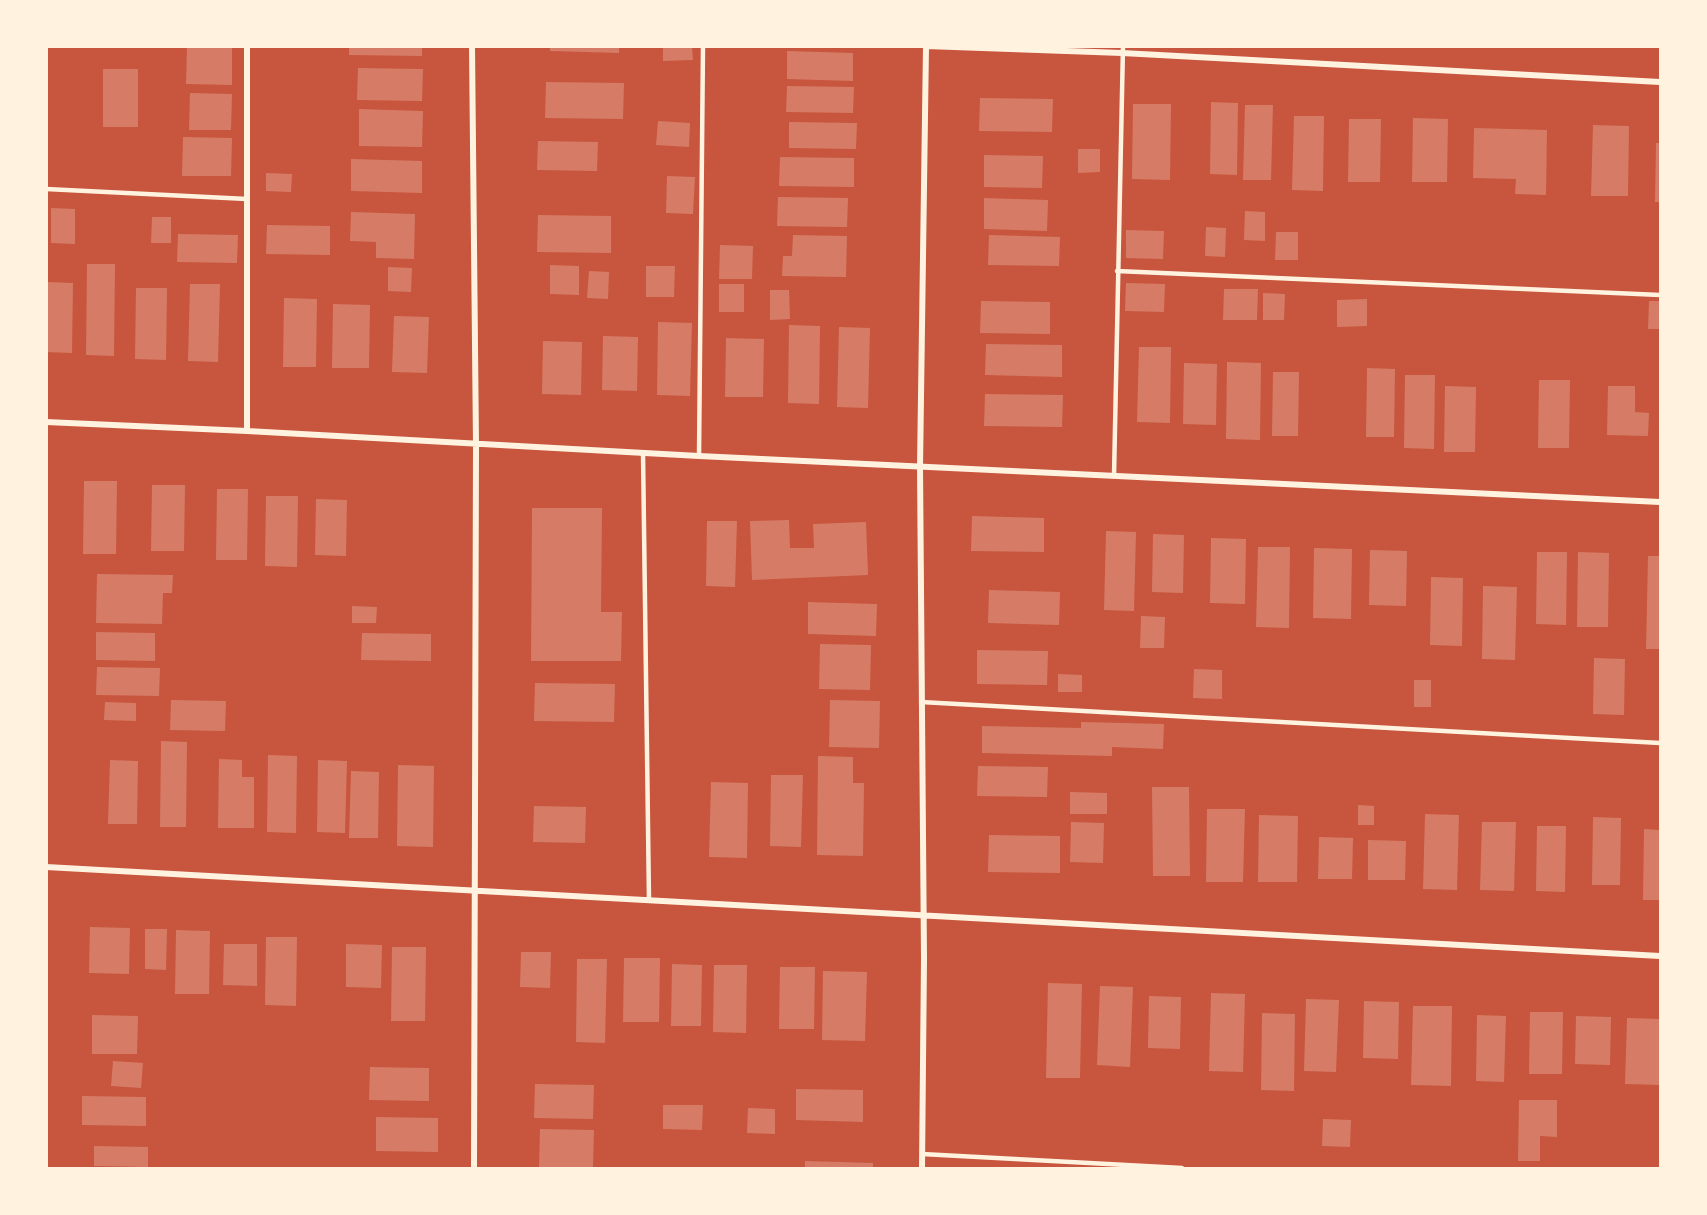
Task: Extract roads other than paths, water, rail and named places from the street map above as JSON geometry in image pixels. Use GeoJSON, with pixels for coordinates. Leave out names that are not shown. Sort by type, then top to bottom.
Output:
{"type":"FeatureCollection","features":[{"type":"Feature","properties":{"kind":"street"},"geometry":{"type":"LineString","coordinates":[[247,46],[247,431]]}},
{"type":"Feature","properties":{"kind":"street"},"geometry":{"type":"LineString","coordinates":[[472,46],[476,445],[474,1168]]}},
{"type":"Feature","properties":{"kind":"street"},"geometry":{"type":"LineString","coordinates":[[922,1168],[920,467],[926,46],[1123,50],[1660,82]]}},
{"type":"Feature","properties":{"kind":"street"},"geometry":{"type":"LineString","coordinates":[[46,422],[1660,502]]}},
{"type":"Feature","properties":{"kind":"street"},"geometry":{"type":"LineString","coordinates":[[46,867],[1660,956]]}},
{"type":"Feature","properties":{"kind":"lane"},"geometry":{"type":"LineString","coordinates":[[699,456],[703,46]]}},
{"type":"Feature","properties":{"kind":"lane"},"geometry":{"type":"LineString","coordinates":[[1114,476],[1123,50]]}},
{"type":"Feature","properties":{"kind":"lane"},"geometry":{"type":"LineString","coordinates":[[46,189],[247,199]]}},
{"type":"Feature","properties":{"kind":"lane"},"geometry":{"type":"LineString","coordinates":[[1117,271],[1660,295]]}},
{"type":"Feature","properties":{"kind":"lane"},"geometry":{"type":"LineString","coordinates":[[643,453],[649,900]]}},
{"type":"Feature","properties":{"kind":"lane"},"geometry":{"type":"LineString","coordinates":[[921,702],[1660,743]]}},
{"type":"Feature","properties":{"kind":"lane"},"geometry":{"type":"LineString","coordinates":[[922,1154],[1182,1168]]}}]}
